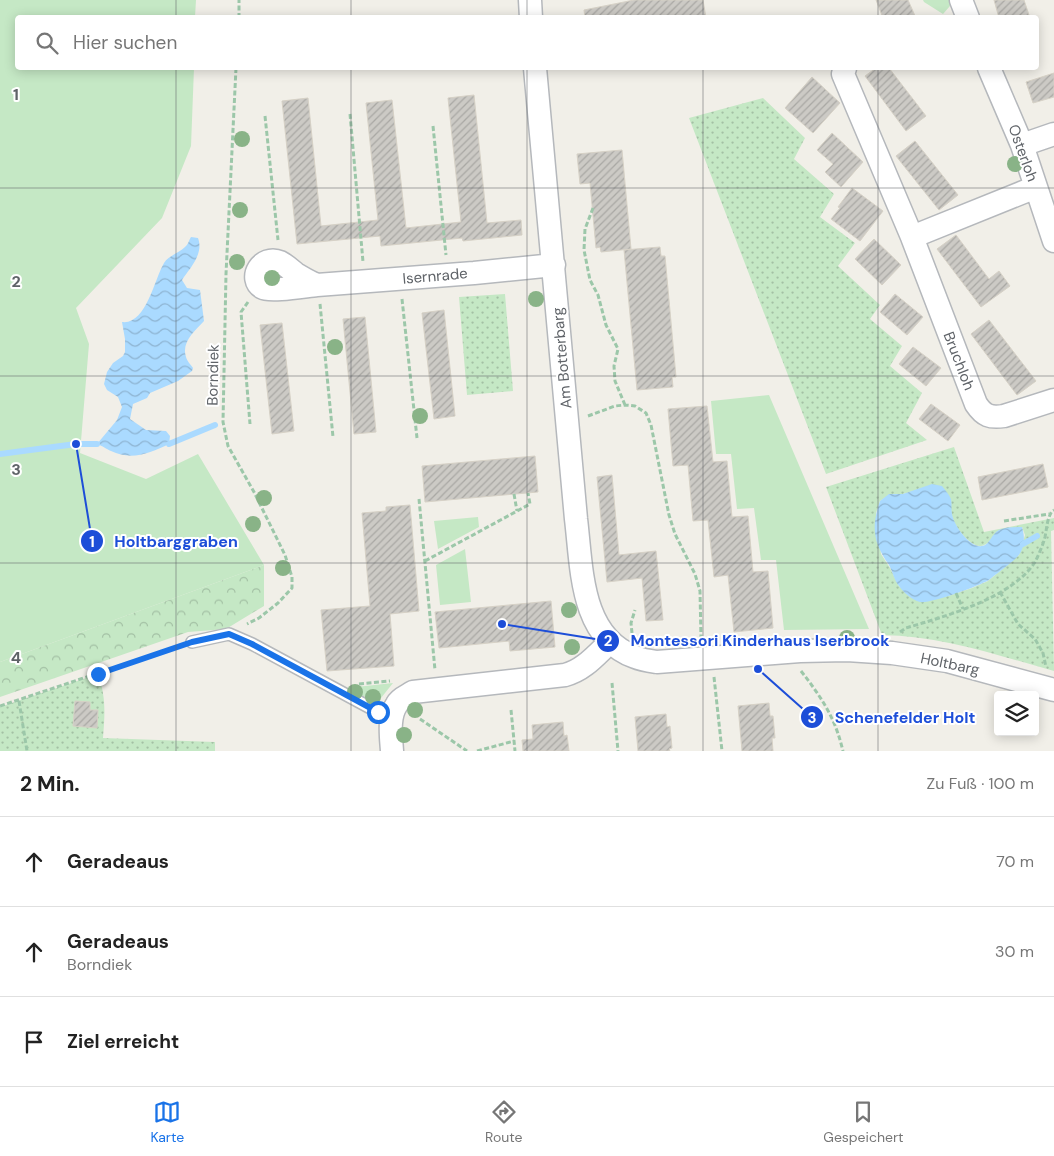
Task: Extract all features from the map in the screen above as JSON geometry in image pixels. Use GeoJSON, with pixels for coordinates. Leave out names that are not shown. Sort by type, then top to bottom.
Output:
{"type":"FeatureCollection","features":[{"type":"Feature","properties":{"kind":"street"},"geometry":{"type":"LineString","coordinates":[[530,0],[531,15]]}},
{"type":"Feature","properties":{"kind":"street","name":"Am Botterbarg"},"geometry":{"type":"LineString","coordinates":[[535,70],[576,519],[585,594],[592,616],[610,642]]}},
{"type":"Feature","properties":{"kind":"street","name":"Bruchloh"},"geometry":{"type":"LineString","coordinates":[[844,70],[843,74],[912,237],[980,411],[986,416],[995,418],[1054,400]]}},
{"type":"Feature","properties":{"kind":"street","name":"Osterloh"},"geometry":{"type":"LineString","coordinates":[[990,70],[1022,145],[1054,240]]}},
{"type":"Feature","properties":{"kind":"street"},"geometry":{"type":"LineString","coordinates":[[1022,145],[1054,134]]}},
{"type":"Feature","properties":{"kind":"street"},"geometry":{"type":"LineString","coordinates":[[912,237],[1036,187]]}},
{"type":"Feature","properties":{"kind":"street","name":"Isernrade"},"geometry":{"type":"LineString","coordinates":[[318,293],[554,265]]}},
{"type":"Feature","properties":{"kind":"street"},"geometry":{"type":"LineString","coordinates":[[392,751],[391,719],[396,705],[402,698],[412,692],[565,675],[575,672],[588,663],[610,642]]}},
{"type":"Feature","properties":{"kind":"street","name":"Holtbarg"},"geometry":{"type":"LineString","coordinates":[[610,642],[628,655],[643,660],[708,666],[824,650],[892,653],[947,661],[1050,682]]}},
{"type":"Feature","properties":{"kind":"lane"},"geometry":{"type":"LineString","coordinates":[[192,642],[229,634],[252,644],[391,719]]}},
{"type":"Feature","properties":{"kind":"path"},"geometry":{"type":"LineString","coordinates":[[238,15],[239,0]]}},
{"type":"Feature","properties":{"kind":"path","name":"Borndiek"},"geometry":{"type":"LineString","coordinates":[[229,634],[259,618],[278,604],[292,588],[292,577],[285,555],[254,492],[228,446],[223,422],[226,274],[236,70]]}},
{"type":"Feature","properties":{"kind":"path"},"geometry":{"type":"LineString","coordinates":[[350,114],[363,263]]}},
{"type":"Feature","properties":{"kind":"path"},"geometry":{"type":"LineString","coordinates":[[265,116],[279,247]]}},
{"type":"Feature","properties":{"kind":"path"},"geometry":{"type":"LineString","coordinates":[[433,126],[446,255]]}},
{"type":"Feature","properties":{"kind":"path"},"geometry":{"type":"LineString","coordinates":[[593,208],[585,229],[584,250],[590,280],[598,295],[606,325],[618,350],[614,366],[615,381],[625,405]]}},
{"type":"Feature","properties":{"kind":"path"},"geometry":{"type":"LineString","coordinates":[[318,293],[333,437]]}},
{"type":"Feature","properties":{"kind":"path"},"geometry":{"type":"LineString","coordinates":[[402,293],[418,438]]}},
{"type":"Feature","properties":{"kind":"path"},"geometry":{"type":"LineString","coordinates":[[248,302],[241,312],[250,424]]}},
{"type":"Feature","properties":{"kind":"path"},"geometry":{"type":"LineString","coordinates":[[583,417],[615,406],[635,406],[646,413],[651,425],[669,515],[675,534],[695,574],[700,591],[708,666],[722,751]]}},
{"type":"Feature","properties":{"kind":"path"},"geometry":{"type":"LineString","coordinates":[[425,561],[530,504],[528,493]]}},
{"type":"Feature","properties":{"kind":"path"},"geometry":{"type":"LineString","coordinates":[[514,494],[517,511]]}},
{"type":"Feature","properties":{"kind":"path"},"geometry":{"type":"LineString","coordinates":[[419,499],[436,676]]}},
{"type":"Feature","properties":{"kind":"path"},"geometry":{"type":"LineString","coordinates":[[899,632],[963,609],[1000,592],[1024,576],[1041,550],[1048,518],[1052,510],[1054,510]]}},
{"type":"Feature","properties":{"kind":"path"},"geometry":{"type":"LineString","coordinates":[[1004,521],[1050,514]]}},
{"type":"Feature","properties":{"kind":"path"},"geometry":{"type":"LineString","coordinates":[[1000,592],[1018,624],[1035,639],[1043,653],[1050,682]]}},
{"type":"Feature","properties":{"kind":"path"},"geometry":{"type":"LineString","coordinates":[[956,593],[963,609]]}},
{"type":"Feature","properties":{"kind":"path"},"geometry":{"type":"LineString","coordinates":[[0,706],[192,642]]}},
{"type":"Feature","properties":{"kind":"path"},"geometry":{"type":"LineString","coordinates":[[798,666],[825,706],[836,728],[843,751]]}},
{"type":"Feature","properties":{"kind":"path"},"geometry":{"type":"LineString","coordinates":[[332,687],[398,680]]}},
{"type":"Feature","properties":{"kind":"path"},"geometry":{"type":"LineString","coordinates":[[612,684],[618,751]]}},
{"type":"Feature","properties":{"kind":"path"},"geometry":{"type":"LineString","coordinates":[[19,701],[27,751]]}},
{"type":"Feature","properties":{"kind":"path"},"geometry":{"type":"LineString","coordinates":[[511,710],[515,751]]}},
{"type":"Feature","properties":{"kind":"path"},"geometry":{"type":"LineString","coordinates":[[420,719],[467,751]]}},
{"type":"Feature","properties":{"kind":"path"},"geometry":{"type":"LineString","coordinates":[[477,751],[514,741]]}},
{"type":"Feature","properties":{"kind":"green space"},"geometry":{"type":"Polygon","coordinates":[[[0,0],[196,0],[195,15],[15,15],[15,70],[194,70],[191,146],[162,218],[76,308],[89,344],[80,453],[146,479],[198,454],[264,565],[0,662],[0,0]]]}},
{"type":"Feature","properties":{"kind":"green space"},"geometry":{"type":"Polygon","coordinates":[[[923,0],[951,0],[950,6],[943,14],[923,0]]]}},
{"type":"Feature","properties":{"kind":"green space"},"geometry":{"type":"Polygon","coordinates":[[[763,98],[805,138],[794,159],[834,194],[820,217],[855,243],[838,266],[880,305],[870,319],[902,346],[890,366],[922,393],[906,423],[927,440],[826,474],[689,118],[763,98]]]}},
{"type":"Feature","properties":{"kind":"green space"},"geometry":{"type":"Polygon","coordinates":[[[505,294],[513,391],[467,395],[459,297],[505,294]]]}},
{"type":"Feature","properties":{"kind":"green space"},"geometry":{"type":"Polygon","coordinates":[[[769,395],[869,629],[784,630],[776,560],[761,560],[754,508],[737,509],[731,454],[716,454],[711,401],[769,395]]]}},
{"type":"Feature","properties":{"kind":"green space"},"geometry":{"type":"Polygon","coordinates":[[[954,447],[984,532],[1054,518],[1054,530],[1051,531],[1054,671],[947,643],[904,636],[882,635],[826,487],[954,447]],[[917,490],[889,495],[880,501],[876,513],[881,554],[899,586],[921,602],[951,595],[988,581],[1019,555],[1025,535],[1022,527],[998,531],[986,544],[979,546],[974,544],[956,526],[951,514],[951,500],[917,490]]]}},
{"type":"Feature","properties":{"kind":"green space"},"geometry":{"type":"Polygon","coordinates":[[[478,517],[479,527],[438,549],[434,521],[478,517]]]}},
{"type":"Feature","properties":{"kind":"green space"},"geometry":{"type":"Polygon","coordinates":[[[465,549],[471,602],[440,605],[436,565],[465,549]]]}},
{"type":"Feature","properties":{"kind":"green space"},"geometry":{"type":"Polygon","coordinates":[[[264,565],[264,606],[226,629],[188,632],[0,697],[0,662],[264,565]]]}},
{"type":"Feature","properties":{"kind":"green space"},"geometry":{"type":"Polygon","coordinates":[[[98,674],[104,705],[103,738],[215,742],[215,751],[0,751],[0,707],[98,674]]]}},
{"type":"Feature","properties":{"kind":"green space"},"geometry":{"type":"Polygon","coordinates":[[[393,683],[377,703],[347,688],[393,683]]]}},
{"type":"Feature","properties":{"kind":"water"},"geometry":{"type":"Polygon","coordinates":[[[191,237],[198,238],[198,255],[182,280],[187,288],[200,290],[204,321],[185,346],[186,357],[193,368],[192,371],[178,381],[150,393],[147,398],[133,404],[130,419],[146,430],[166,431],[170,436],[169,444],[141,455],[118,454],[97,444],[117,420],[122,407],[118,397],[107,390],[104,384],[107,372],[113,363],[123,356],[125,352],[122,322],[130,321],[143,309],[164,263],[168,258],[186,246],[191,237]]]}},
{"type":"Feature","properties":{"kind":"water"},"geometry":{"type":"Polygon","coordinates":[[[932,484],[942,486],[948,494],[951,499],[953,519],[963,535],[973,544],[977,546],[985,545],[999,530],[1016,527],[1022,527],[1024,542],[1018,556],[984,583],[944,598],[920,602],[905,593],[896,581],[877,541],[875,519],[880,501],[889,494],[903,494],[932,484]]]}},
{"type":"Feature","properties":{"kind":"building"},"geometry":{"type":"Polygon","coordinates":[[[634,0],[703,0],[706,15],[585,15],[584,10],[634,0]]]}},
{"type":"Feature","properties":{"kind":"building"},"geometry":{"type":"Polygon","coordinates":[[[876,0],[908,0],[915,15],[882,15],[876,0]]]}},
{"type":"Feature","properties":{"kind":"building"},"geometry":{"type":"Polygon","coordinates":[[[994,0],[1024,0],[1029,15],[998,15],[994,0]]]}},
{"type":"Feature","properties":{"kind":"building"},"geometry":{"type":"Polygon","coordinates":[[[873,70],[891,70],[926,116],[906,131],[865,76],[873,70]]]}},
{"type":"Feature","properties":{"kind":"building"},"geometry":{"type":"Polygon","coordinates":[[[1054,73],[1054,97],[1033,103],[1026,82],[1054,73]]]}},
{"type":"Feature","properties":{"kind":"building"},"geometry":{"type":"Polygon","coordinates":[[[812,77],[840,103],[813,133],[785,108],[812,77]]]}},
{"type":"Feature","properties":{"kind":"building"},"geometry":{"type":"Polygon","coordinates":[[[474,95],[487,223],[521,220],[522,235],[463,241],[462,238],[381,246],[380,236],[297,244],[282,101],[308,98],[321,226],[378,220],[366,103],[392,100],[406,228],[461,222],[448,98],[474,95]]]}},
{"type":"Feature","properties":{"kind":"building"},"geometry":{"type":"Polygon","coordinates":[[[832,133],[863,162],[841,187],[825,172],[833,164],[817,150],[832,133]]]}},
{"type":"Feature","properties":{"kind":"building"},"geometry":{"type":"Polygon","coordinates":[[[915,141],[958,195],[939,210],[896,156],[915,141]]]}},
{"type":"Feature","properties":{"kind":"building"},"geometry":{"type":"Polygon","coordinates":[[[622,150],[631,249],[601,252],[600,247],[596,248],[590,183],[580,184],[577,154],[622,150]]]}},
{"type":"Feature","properties":{"kind":"building"},"geometry":{"type":"Polygon","coordinates":[[[852,188],[883,211],[860,241],[831,219],[852,188]]]}},
{"type":"Feature","properties":{"kind":"building"},"geometry":{"type":"Polygon","coordinates":[[[956,235],[989,279],[999,271],[1010,286],[981,307],[937,249],[956,235]]]}},
{"type":"Feature","properties":{"kind":"building"},"geometry":{"type":"Polygon","coordinates":[[[874,239],[901,265],[882,285],[855,259],[874,239]]]}},
{"type":"Feature","properties":{"kind":"building"},"geometry":{"type":"Polygon","coordinates":[[[660,247],[661,256],[665,256],[676,377],[672,377],[673,387],[637,390],[624,250],[660,247]]]}},
{"type":"Feature","properties":{"kind":"building"},"geometry":{"type":"Polygon","coordinates":[[[895,294],[923,317],[907,335],[880,312],[895,294]]]}},
{"type":"Feature","properties":{"kind":"building"},"geometry":{"type":"Polygon","coordinates":[[[444,310],[455,416],[434,419],[422,313],[444,310]]]}},
{"type":"Feature","properties":{"kind":"building"},"geometry":{"type":"Polygon","coordinates":[[[365,317],[376,432],[354,434],[343,319],[365,317]]]}},
{"type":"Feature","properties":{"kind":"building"},"geometry":{"type":"Polygon","coordinates":[[[989,320],[1036,381],[1017,395],[971,334],[989,320]]]}},
{"type":"Feature","properties":{"kind":"building"},"geometry":{"type":"Polygon","coordinates":[[[282,323],[294,431],[272,434],[260,325],[282,323]]]}},
{"type":"Feature","properties":{"kind":"building"},"geometry":{"type":"Polygon","coordinates":[[[913,347],[941,368],[926,386],[899,364],[913,347]]]}},
{"type":"Feature","properties":{"kind":"building"},"geometry":{"type":"Polygon","coordinates":[[[931,404],[960,425],[948,441],[919,419],[931,404]]]}},
{"type":"Feature","properties":{"kind":"building"},"geometry":{"type":"Polygon","coordinates":[[[707,406],[713,462],[727,461],[732,517],[748,516],[753,572],[768,571],[773,628],[734,632],[728,575],[714,577],[708,520],[693,521],[688,465],[673,466],[668,409],[707,406]]]}},
{"type":"Feature","properties":{"kind":"building"},"geometry":{"type":"Polygon","coordinates":[[[535,456],[538,492],[425,502],[422,466],[535,456]]]}},
{"type":"Feature","properties":{"kind":"building"},"geometry":{"type":"Polygon","coordinates":[[[1043,464],[1048,487],[982,500],[978,477],[1043,464]]]}},
{"type":"Feature","properties":{"kind":"building"},"geometry":{"type":"Polygon","coordinates":[[[612,475],[619,555],[656,551],[663,620],[646,621],[642,578],[607,582],[597,477],[612,475]]]}},
{"type":"Feature","properties":{"kind":"building"},"geometry":{"type":"Polygon","coordinates":[[[410,505],[419,611],[390,614],[394,666],[327,671],[321,610],[370,606],[362,513],[386,511],[386,507],[410,505]]]}},
{"type":"Feature","properties":{"kind":"building"},"geometry":{"type":"Polygon","coordinates":[[[551,601],[555,647],[510,651],[509,641],[439,648],[435,612],[551,601]]]}},
{"type":"Feature","properties":{"kind":"building"},"geometry":{"type":"Polygon","coordinates":[[[75,701],[90,702],[90,710],[98,710],[97,728],[73,726],[75,701]]]}},
{"type":"Feature","properties":{"kind":"building"},"geometry":{"type":"Polygon","coordinates":[[[769,703],[770,716],[773,716],[775,738],[772,738],[773,751],[742,751],[738,706],[769,703]]]}},
{"type":"Feature","properties":{"kind":"building"},"geometry":{"type":"Polygon","coordinates":[[[666,714],[667,727],[670,726],[672,748],[669,749],[670,751],[638,751],[635,717],[666,714]]]}},
{"type":"Feature","properties":{"kind":"building"},"geometry":{"type":"Polygon","coordinates":[[[563,722],[564,736],[567,735],[569,751],[523,751],[522,740],[533,739],[532,725],[563,722]]]}},
{"type":"Feature","properties":{"kind":"waterway"},"geometry":{"type":"LineString","coordinates":[[169,444],[215,425]]}},
{"type":"Feature","properties":{"kind":"waterway"},"geometry":{"type":"LineString","coordinates":[[0,454],[76,444],[97,444]]}},
{"type":"Feature","properties":{"kind":"waterway"},"geometry":{"type":"LineString","coordinates":[[1023,544],[1037,536]]}},
{"type":"Feature","properties":{"kind":"place","name":"Holtbarggraben"},"geometry":{"type":"Point","coordinates":[76,444]}},
{"type":"Feature","properties":{"kind":"place","name":"Montessori Kinderhaus Iserbrook"},"geometry":{"type":"Point","coordinates":[502,624]}},
{"type":"Feature","properties":{"kind":"place","name":"Schenefelder Holt"},"geometry":{"type":"Point","coordinates":[758,669]}},
{"type":"Feature","properties":{"kind":"route"},"geometry":{"type":"LineString","coordinates":[[98,674],[192,642],[229,634],[252,644],[378,712]]}}]}
